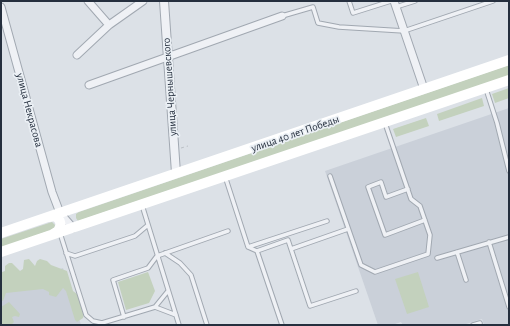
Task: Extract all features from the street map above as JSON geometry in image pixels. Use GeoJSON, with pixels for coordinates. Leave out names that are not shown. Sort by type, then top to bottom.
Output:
{"type":"FeatureCollection","features":[{"type":"Feature","properties":{"kind":"main road","name":"улица 40 лет Победы"},"geometry":{"type":"LineString","coordinates":[[1,233],[509,60]]}},
{"type":"Feature","properties":{"kind":"main road","name":"улица 40 лет Победы"},"geometry":{"type":"LineString","coordinates":[[1,252],[509,80]]}},
{"type":"Feature","properties":{"kind":"main road"},"geometry":{"type":"LineString","coordinates":[[81,206],[72,212],[71,216],[74,222],[80,224],[86,223]]}},
{"type":"Feature","properties":{"kind":"main road"},"geometry":{"type":"LineString","coordinates":[[49,217],[55,216],[60,219],[61,222],[56,233]]}},
{"type":"Feature","properties":{"kind":"street"},"geometry":{"type":"LineString","coordinates":[[88,1],[109,24]]}},
{"type":"Feature","properties":{"kind":"street"},"geometry":{"type":"LineString","coordinates":[[77,55],[109,24],[143,1]]}},
{"type":"Feature","properties":{"kind":"street","name":"улица Чернышевского"},"geometry":{"type":"LineString","coordinates":[[164,1],[176,173]]}},
{"type":"Feature","properties":{"kind":"street"},"geometry":{"type":"LineString","coordinates":[[395,4],[424,88]]}},
{"type":"Feature","properties":{"kind":"street","name":"улица Некрасова"},"geometry":{"type":"LineString","coordinates":[[1,7],[52,192],[60,213]]}},
{"type":"Feature","properties":{"kind":"street"},"geometry":{"type":"LineString","coordinates":[[89,85],[282,16]]}},
{"type":"Feature","properties":{"kind":"street"},"geometry":{"type":"LineString","coordinates":[[60,213],[73,228]]}},
{"type":"Feature","properties":{"kind":"lane"},"geometry":{"type":"LineString","coordinates":[[349,1],[353,13],[391,1]]}},
{"type":"Feature","properties":{"kind":"lane"},"geometry":{"type":"LineString","coordinates":[[395,4],[415,1]]}},
{"type":"Feature","properties":{"kind":"lane"},"geometry":{"type":"LineString","coordinates":[[282,16],[313,6],[318,23],[324,25],[404,31],[493,1]]}},
{"type":"Feature","properties":{"kind":"lane"},"geometry":{"type":"LineString","coordinates":[[486,88],[498,123],[509,172]]}},
{"type":"Feature","properties":{"kind":"lane"},"geometry":{"type":"LineString","coordinates":[[330,176],[361,265],[376,272],[428,254],[430,235],[420,206],[412,199],[408,189],[385,122]]}},
{"type":"Feature","properties":{"kind":"lane"},"geometry":{"type":"LineString","coordinates":[[225,176],[248,247],[257,251],[288,240],[310,306],[356,291]]}},
{"type":"Feature","properties":{"kind":"lane"},"geometry":{"type":"LineString","coordinates":[[408,189],[386,197],[381,182],[368,187],[385,234],[425,220]]}},
{"type":"Feature","properties":{"kind":"lane"},"geometry":{"type":"LineString","coordinates":[[141,204],[179,325]]}},
{"type":"Feature","properties":{"kind":"lane"},"geometry":{"type":"LineString","coordinates":[[248,247],[327,220]]}},
{"type":"Feature","properties":{"kind":"lane"},"geometry":{"type":"LineString","coordinates":[[66,253],[75,256],[135,236],[148,225]]}},
{"type":"Feature","properties":{"kind":"lane"},"geometry":{"type":"LineString","coordinates":[[291,249],[348,229]]}},
{"type":"Feature","properties":{"kind":"lane"},"geometry":{"type":"LineString","coordinates":[[124,317],[113,280],[148,268],[157,256],[228,231]]}},
{"type":"Feature","properties":{"kind":"lane"},"geometry":{"type":"LineString","coordinates":[[56,233],[66,253],[86,315],[93,321],[102,323],[155,307],[168,291]]}},
{"type":"Feature","properties":{"kind":"lane"},"geometry":{"type":"LineString","coordinates":[[437,258],[509,237]]}},
{"type":"Feature","properties":{"kind":"lane"},"geometry":{"type":"LineString","coordinates":[[489,242],[509,307]]}},
{"type":"Feature","properties":{"kind":"lane"},"geometry":{"type":"LineString","coordinates":[[257,251],[282,325]]}},
{"type":"Feature","properties":{"kind":"lane"},"geometry":{"type":"LineString","coordinates":[[457,252],[466,280]]}},
{"type":"Feature","properties":{"kind":"lane"},"geometry":{"type":"LineString","coordinates":[[165,253],[180,263],[191,275],[207,325]]}},
{"type":"Feature","properties":{"kind":"lane"},"geometry":{"type":"LineString","coordinates":[[155,307],[176,315]]}},
{"type":"Feature","properties":{"kind":"lane"},"geometry":{"type":"LineString","coordinates":[[473,325],[480,323],[480,325]]}},
{"type":"Feature","properties":{"kind":"shaded area"},"geometry":{"type":"Polygon","coordinates":[[[509,108],[509,325],[484,325],[482,319],[463,325],[403,325],[401,322],[392,325],[378,325],[325,171],[509,108]]]}},
{"type":"Feature","properties":{"kind":"shaded area"},"geometry":{"type":"Polygon","coordinates":[[[63,268],[81,325],[1,325],[1,289],[63,268]]]}},
{"type":"Feature","properties":{"kind":"green space"},"geometry":{"type":"Polygon","coordinates":[[[509,65],[509,76],[78,221],[76,218],[76,214],[79,212],[509,65]]]}},
{"type":"Feature","properties":{"kind":"green space"},"geometry":{"type":"Polygon","coordinates":[[[509,88],[509,98],[495,103],[492,94],[509,88]]]}},
{"type":"Feature","properties":{"kind":"green space"},"geometry":{"type":"Polygon","coordinates":[[[482,98],[484,106],[439,121],[437,114],[482,98]]]}},
{"type":"Feature","properties":{"kind":"green space"},"geometry":{"type":"Polygon","coordinates":[[[426,118],[429,126],[396,137],[393,129],[426,118]]]}},
{"type":"Feature","properties":{"kind":"green space"},"geometry":{"type":"Polygon","coordinates":[[[52,222],[55,225],[54,229],[1,248],[1,239],[52,222]]]}},
{"type":"Feature","properties":{"kind":"green space"},"geometry":{"type":"Polygon","coordinates":[[[29,259],[35,266],[37,261],[40,259],[67,271],[73,291],[81,297],[85,309],[83,318],[77,322],[75,320],[66,291],[63,288],[56,297],[49,295],[49,292],[43,289],[6,293],[3,301],[1,300],[1,269],[2,272],[5,271],[5,266],[12,263],[20,271],[23,269],[24,260],[29,259]]]}},
{"type":"Feature","properties":{"kind":"green space"},"geometry":{"type":"Polygon","coordinates":[[[148,272],[155,291],[149,303],[126,310],[118,282],[148,272]]]}},
{"type":"Feature","properties":{"kind":"green space"},"geometry":{"type":"Polygon","coordinates":[[[418,272],[429,307],[407,314],[395,279],[418,272]]]}},
{"type":"Feature","properties":{"kind":"green space"},"geometry":{"type":"Polygon","coordinates":[[[9,302],[20,314],[19,317],[12,317],[14,322],[11,325],[1,325],[1,307],[9,302]]]}}]}
